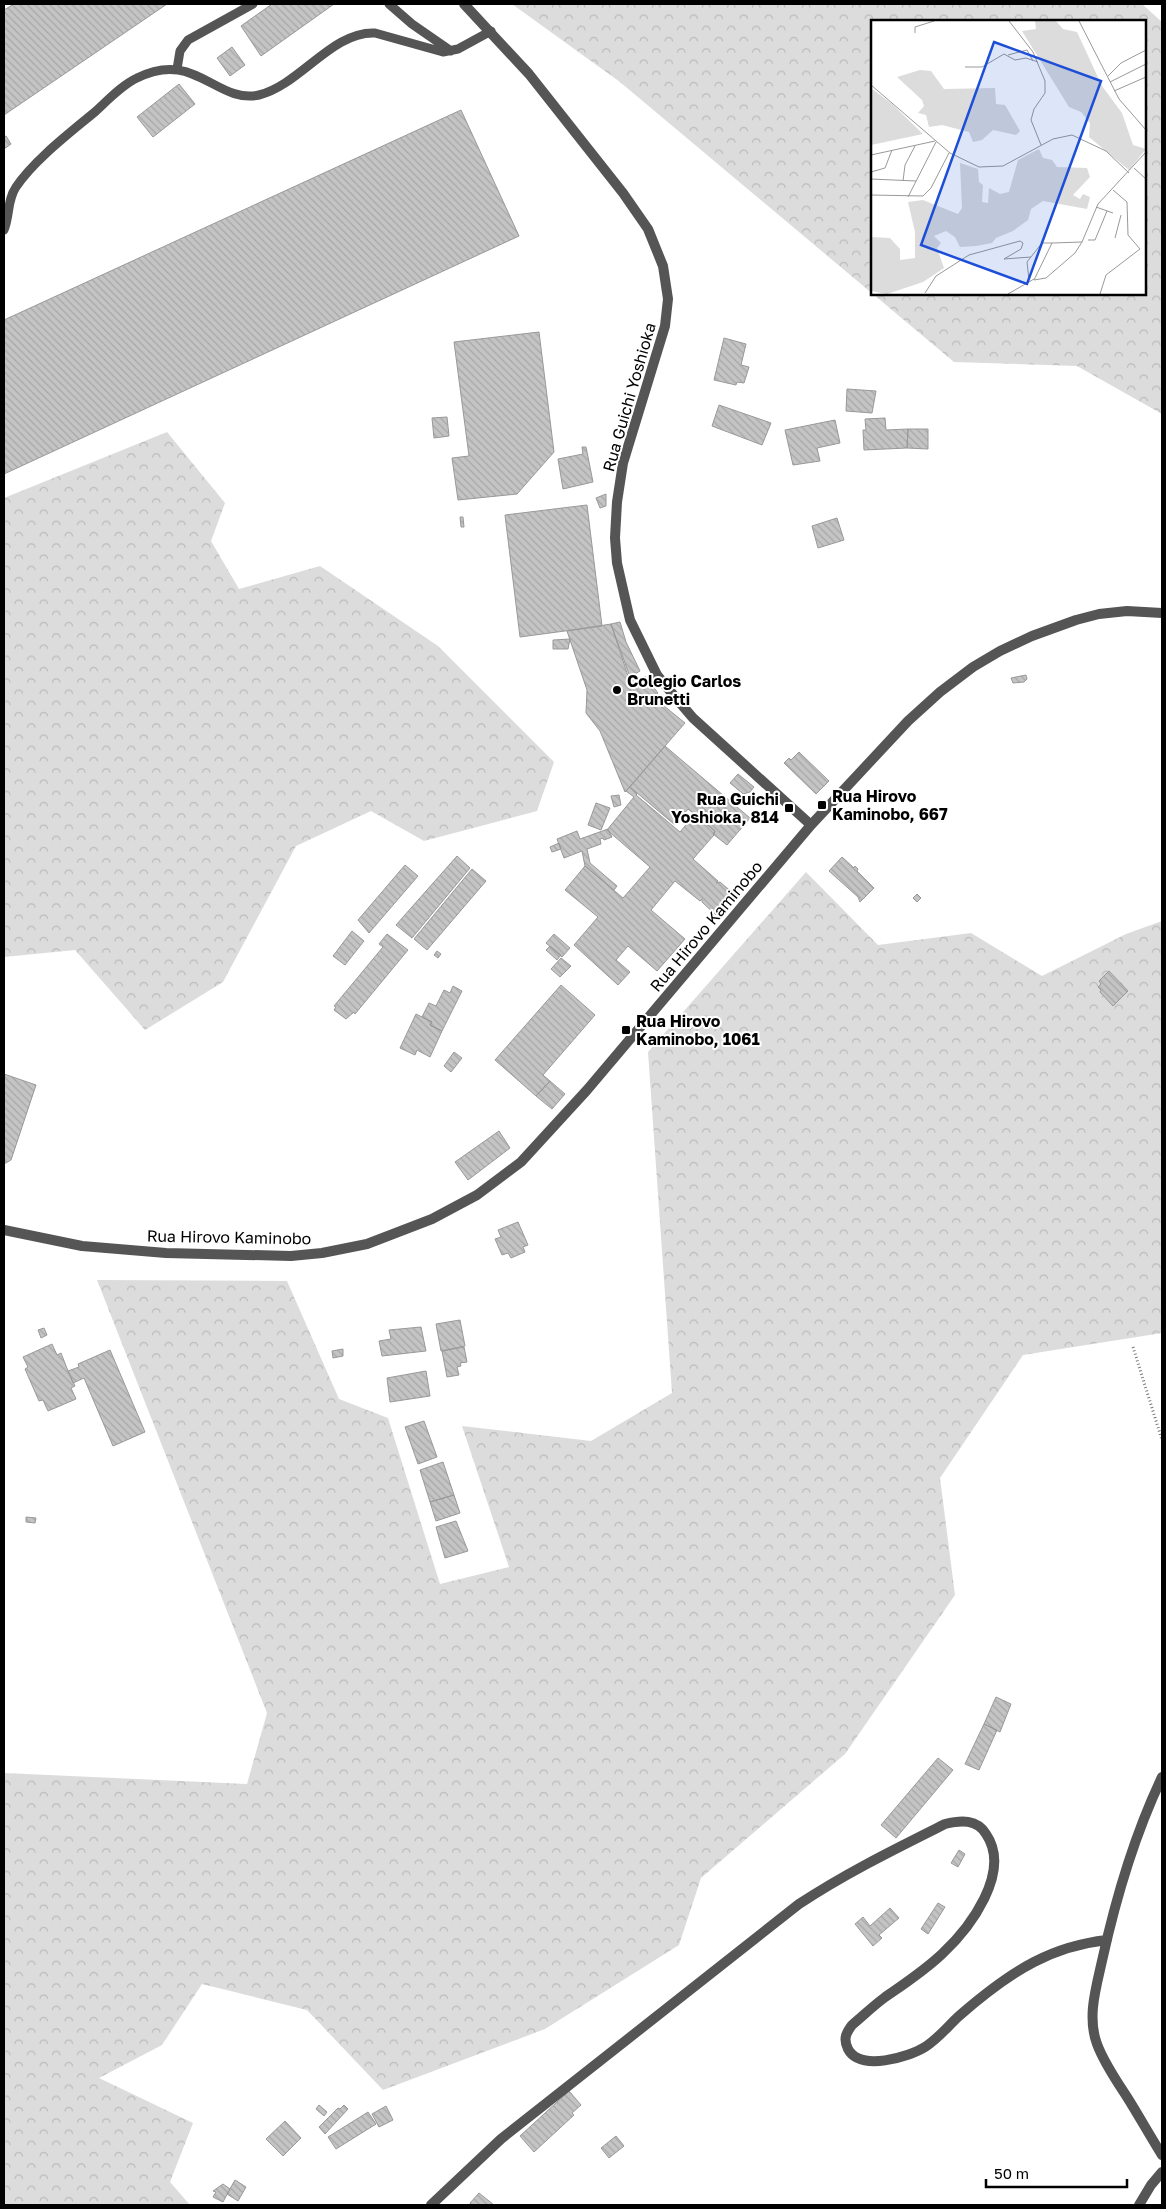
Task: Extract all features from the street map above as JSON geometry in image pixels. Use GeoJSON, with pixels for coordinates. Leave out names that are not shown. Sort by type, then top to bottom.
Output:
{"type":"FeatureCollection","features":[{"type":"Feature","properties":{"kind":"street","name":"Rua Guichi Yoshioka"},"geometry":{"type":"LineString","coordinates":[[464,4],[529,74],[623,192],[648,229],[662,266],[668,299],[665,326],[623,463],[617,502],[615,538],[617,563],[630,620],[657,675],[693,718],[811,825]]}},
{"type":"Feature","properties":{"kind":"street","name":"Rua Hirovo Kaminobo"},"geometry":{"type":"LineString","coordinates":[[4,1230],[100,1248],[166,1253],[291,1256],[322,1253],[367,1244],[432,1219],[477,1195],[521,1162],[588,1090],[811,825],[908,721],[940,692],[980,663],[1032,636],[1076,620],[1099,614],[1127,611],[1162,613]]}},
{"type":"Feature","properties":{"kind":"street"},"geometry":{"type":"LineString","coordinates":[[1162,1777],[1137,1832],[1107,1940],[1093,2004],[1096,2042],[1106,2065],[1162,2156]]}},
{"type":"Feature","properties":{"kind":"street"},"geometry":{"type":"LineString","coordinates":[[431,2205],[501,2139],[799,1904],[873,1859],[945,1824],[958,1820],[979,1825],[986,1833],[996,1860],[994,1876],[980,1906],[944,1952],[852,2025],[846,2034],[844,2042],[849,2052],[854,2056],[867,2060],[881,2061],[903,2057],[925,2047],[981,1998],[1007,1978],[1033,1962],[1070,1947],[1107,1940]]}},
{"type":"Feature","properties":{"kind":"street"},"geometry":{"type":"LineString","coordinates":[[1139,2205],[1150,2185],[1162,2172]]}},
{"type":"Feature","properties":{"kind":"lane"},"geometry":{"type":"LineString","coordinates":[[177,70],[180,51],[188,40],[253,4]]}},
{"type":"Feature","properties":{"kind":"lane"},"geometry":{"type":"LineString","coordinates":[[389,4],[412,24],[451,52]]}},
{"type":"Feature","properties":{"kind":"lane"},"geometry":{"type":"LineString","coordinates":[[4,230],[9,200],[21,180],[61,141],[129,82],[149,72],[177,70],[201,77],[240,97],[258,95],[271,90],[354,35],[364,32],[374,33],[442,52],[451,52],[491,31]]}},
{"type":"Feature","properties":{"kind":"path"},"geometry":{"type":"LineString","coordinates":[[1133,1347],[1162,1440]]}},
{"type":"Feature","properties":{"kind":"green space"},"geometry":{"type":"Polygon","coordinates":[[[512,4],[1142,4],[1162,22],[1162,414],[1077,366],[954,362],[874,295],[1146,295],[1146,20],[871,20],[871,292],[620,82],[512,4]]]}},
{"type":"Feature","properties":{"kind":"green space"},"geometry":{"type":"Polygon","coordinates":[[[167,432],[225,503],[211,541],[239,589],[320,566],[438,646],[554,762],[537,811],[424,841],[371,811],[296,846],[223,982],[145,1030],[75,950],[4,957],[4,498],[167,432]]]}},
{"type":"Feature","properties":{"kind":"green space"},"geometry":{"type":"Polygon","coordinates":[[[806,872],[878,945],[971,933],[1042,976],[1126,934],[1162,921],[1162,1333],[1023,1355],[940,1478],[955,1595],[845,1754],[701,1878],[679,1945],[545,2029],[383,2090],[307,2010],[202,1984],[162,2045],[99,2078],[193,2123],[170,2182],[190,2205],[4,2205],[4,1773],[247,1784],[267,1713],[97,1280],[287,1281],[339,1399],[388,1418],[440,1584],[509,1567],[462,1426],[591,1441],[672,1393],[648,1052],[806,872]]]}},
{"type":"Feature","properties":{"kind":"building"},"geometry":{"type":"Polygon","coordinates":[[[14,4],[167,4],[4,115],[4,10],[14,4]]]}},
{"type":"Feature","properties":{"kind":"building"},"geometry":{"type":"Polygon","coordinates":[[[272,4],[334,4],[261,56],[241,26],[272,4]]]}},
{"type":"Feature","properties":{"kind":"building"},"geometry":{"type":"Polygon","coordinates":[[[232,47],[245,65],[230,76],[217,58],[232,47]]]}},
{"type":"Feature","properties":{"kind":"building"},"geometry":{"type":"Polygon","coordinates":[[[179,84],[195,104],[153,137],[137,117],[179,84]]]}},
{"type":"Feature","properties":{"kind":"building"},"geometry":{"type":"Polygon","coordinates":[[[461,110],[519,236],[4,474],[4,320],[461,110]]]}},
{"type":"Feature","properties":{"kind":"building"},"geometry":{"type":"Polygon","coordinates":[[[6,136],[11,144],[4,149],[4,137],[6,136]]]}},
{"type":"Feature","properties":{"kind":"building"},"geometry":{"type":"Polygon","coordinates":[[[539,332],[554,452],[517,494],[458,500],[452,458],[469,456],[454,342],[539,332]]]}},
{"type":"Feature","properties":{"kind":"building"},"geometry":{"type":"Polygon","coordinates":[[[724,338],[746,344],[741,365],[749,367],[744,383],[737,382],[736,385],[714,380],[724,338]]]}},
{"type":"Feature","properties":{"kind":"building"},"geometry":{"type":"Polygon","coordinates":[[[847,389],[876,391],[872,413],[846,411],[847,389]]]}},
{"type":"Feature","properties":{"kind":"building"},"geometry":{"type":"Polygon","coordinates":[[[719,405],[771,423],[762,445],[712,426],[719,405]]]}},
{"type":"Feature","properties":{"kind":"building"},"geometry":{"type":"Polygon","coordinates":[[[447,417],[449,436],[434,438],[432,418],[447,417]]]}},
{"type":"Feature","properties":{"kind":"building"},"geometry":{"type":"Polygon","coordinates":[[[885,418],[886,430],[908,429],[907,448],[864,450],[863,430],[866,430],[865,419],[885,418]]]}},
{"type":"Feature","properties":{"kind":"building"},"geometry":{"type":"Polygon","coordinates":[[[835,420],[840,443],[817,448],[820,461],[793,465],[785,430],[835,420]]]}},
{"type":"Feature","properties":{"kind":"building"},"geometry":{"type":"Polygon","coordinates":[[[908,429],[928,429],[928,449],[907,448],[908,429]]]}},
{"type":"Feature","properties":{"kind":"building"},"geometry":{"type":"Polygon","coordinates":[[[582,447],[586,447],[593,482],[563,489],[558,459],[583,454],[582,447]]]}},
{"type":"Feature","properties":{"kind":"building"},"geometry":{"type":"Polygon","coordinates":[[[606,494],[606,506],[600,508],[596,498],[606,494]]]}},
{"type":"Feature","properties":{"kind":"building"},"geometry":{"type":"Polygon","coordinates":[[[587,505],[602,626],[520,637],[505,515],[587,505]]]}},
{"type":"Feature","properties":{"kind":"building"},"geometry":{"type":"Polygon","coordinates":[[[460,517],[463,517],[464,527],[461,527],[460,517]]]}},
{"type":"Feature","properties":{"kind":"building"},"geometry":{"type":"Polygon","coordinates":[[[837,518],[844,540],[818,548],[812,526],[837,518]]]}},
{"type":"Feature","properties":{"kind":"building"},"geometry":{"type":"Polygon","coordinates":[[[620,622],[626,642],[640,671],[630,677],[611,624],[620,622]]]}},
{"type":"Feature","properties":{"kind":"building"},"geometry":{"type":"Polygon","coordinates":[[[611,624],[628,676],[638,684],[645,676],[658,693],[653,697],[685,723],[625,792],[600,731],[586,713],[587,690],[567,631],[611,624]]]}},
{"type":"Feature","properties":{"kind":"building"},"geometry":{"type":"Polygon","coordinates":[[[570,639],[568,649],[553,649],[553,640],[570,639]]]}},
{"type":"Feature","properties":{"kind":"building"},"geometry":{"type":"Polygon","coordinates":[[[1026,675],[1027,679],[1024,682],[1013,683],[1011,678],[1026,675]]]}},
{"type":"Feature","properties":{"kind":"building"},"geometry":{"type":"Polygon","coordinates":[[[665,746],[750,818],[727,845],[713,834],[715,831],[688,809],[675,825],[630,787],[665,746]]]}},
{"type":"Feature","properties":{"kind":"building"},"geometry":{"type":"Polygon","coordinates":[[[799,752],[829,781],[816,794],[784,763],[789,758],[791,760],[799,752]]]}},
{"type":"Feature","properties":{"kind":"building"},"geometry":{"type":"Polygon","coordinates":[[[738,774],[754,787],[750,792],[743,794],[730,783],[738,774]]]}},
{"type":"Feature","properties":{"kind":"building"},"geometry":{"type":"Polygon","coordinates":[[[630,787],[636,795],[680,832],[695,814],[715,831],[714,835],[693,859],[718,881],[716,883],[720,882],[734,894],[716,915],[702,902],[702,899],[700,901],[675,881],[651,910],[685,939],[657,971],[628,946],[616,960],[630,972],[618,985],[574,945],[598,917],[565,890],[585,866],[623,898],[650,867],[607,830],[634,797],[626,791],[630,787]]]}},
{"type":"Feature","properties":{"kind":"building"},"geometry":{"type":"Polygon","coordinates":[[[619,795],[621,805],[614,807],[611,796],[619,795]]]}},
{"type":"Feature","properties":{"kind":"building"},"geometry":{"type":"Polygon","coordinates":[[[596,803],[610,808],[601,830],[588,825],[596,803]]]}},
{"type":"Feature","properties":{"kind":"building"},"geometry":{"type":"Polygon","coordinates":[[[608,829],[612,837],[604,840],[603,838],[600,839],[601,844],[587,849],[590,863],[617,886],[614,890],[585,866],[582,851],[564,858],[557,839],[577,831],[580,839],[608,829]]]}},
{"type":"Feature","properties":{"kind":"building"},"geometry":{"type":"Polygon","coordinates":[[[559,843],[561,849],[552,852],[550,847],[559,843]]]}},
{"type":"Feature","properties":{"kind":"building"},"geometry":{"type":"Polygon","coordinates":[[[457,856],[470,868],[412,938],[396,925],[457,856]]]}},
{"type":"Feature","properties":{"kind":"building"},"geometry":{"type":"Polygon","coordinates":[[[842,857],[854,868],[855,866],[858,869],[857,871],[874,888],[860,902],[858,897],[829,871],[842,857]]]}},
{"type":"Feature","properties":{"kind":"building"},"geometry":{"type":"Polygon","coordinates":[[[405,865],[418,876],[369,933],[358,920],[405,865]]]}},
{"type":"Feature","properties":{"kind":"building"},"geometry":{"type":"Polygon","coordinates":[[[472,869],[486,881],[427,950],[414,939],[472,869]]]}},
{"type":"Feature","properties":{"kind":"building"},"geometry":{"type":"Polygon","coordinates":[[[917,894],[921,898],[917,902],[913,898],[917,894]]]}},
{"type":"Feature","properties":{"kind":"building"},"geometry":{"type":"Polygon","coordinates":[[[352,931],[364,941],[345,965],[333,956],[352,931]]]}},
{"type":"Feature","properties":{"kind":"building"},"geometry":{"type":"Polygon","coordinates":[[[387,934],[408,950],[355,1014],[354,1012],[346,1019],[334,1010],[336,1007],[334,1006],[383,947],[379,944],[387,934]]]}},
{"type":"Feature","properties":{"kind":"building"},"geometry":{"type":"Polygon","coordinates":[[[554,934],[570,948],[562,957],[546,943],[554,934]]]}},
{"type":"Feature","properties":{"kind":"building"},"geometry":{"type":"Polygon","coordinates":[[[550,946],[561,955],[557,960],[546,950],[550,946]]]}},
{"type":"Feature","properties":{"kind":"building"},"geometry":{"type":"Polygon","coordinates":[[[437,951],[441,954],[438,958],[434,955],[437,951]]]}},
{"type":"Feature","properties":{"kind":"building"},"geometry":{"type":"Polygon","coordinates":[[[561,958],[571,966],[560,977],[551,969],[561,958]]]}},
{"type":"Feature","properties":{"kind":"building"},"geometry":{"type":"Polygon","coordinates":[[[1109,971],[1128,991],[1113,1006],[1100,992],[1101,990],[1098,987],[1101,984],[1099,981],[1109,971]]]}},
{"type":"Feature","properties":{"kind":"building"},"geometry":{"type":"Polygon","coordinates":[[[561,985],[595,1015],[543,1075],[550,1081],[536,1096],[495,1060],[561,985]]]}},
{"type":"Feature","properties":{"kind":"building"},"geometry":{"type":"Polygon","coordinates":[[[453,986],[462,991],[442,1031],[430,1025],[432,1022],[422,1017],[429,1003],[436,1006],[444,990],[450,993],[453,986]]]}},
{"type":"Feature","properties":{"kind":"building"},"geometry":{"type":"Polygon","coordinates":[[[416,1014],[432,1022],[430,1025],[442,1031],[430,1057],[417,1050],[415,1055],[400,1048],[416,1014]]]}},
{"type":"Feature","properties":{"kind":"building"},"geometry":{"type":"Polygon","coordinates":[[[454,1052],[462,1058],[451,1072],[444,1066],[454,1052]]]}},
{"type":"Feature","properties":{"kind":"building"},"geometry":{"type":"Polygon","coordinates":[[[4,1074],[36,1085],[11,1160],[4,1164],[4,1074]]]}},
{"type":"Feature","properties":{"kind":"building"},"geometry":{"type":"Polygon","coordinates":[[[550,1081],[565,1094],[552,1109],[536,1096],[550,1081]]]}},
{"type":"Feature","properties":{"kind":"building"},"geometry":{"type":"Polygon","coordinates":[[[499,1131],[510,1148],[468,1180],[455,1162],[499,1131]]]}},
{"type":"Feature","properties":{"kind":"building"},"geometry":{"type":"Polygon","coordinates":[[[518,1222],[528,1245],[523,1247],[525,1252],[511,1258],[508,1253],[502,1255],[495,1239],[501,1237],[498,1230],[518,1222]]]}},
{"type":"Feature","properties":{"kind":"building"},"geometry":{"type":"Polygon","coordinates":[[[460,1320],[465,1346],[441,1351],[436,1324],[460,1320]]]}},
{"type":"Feature","properties":{"kind":"building"},"geometry":{"type":"Polygon","coordinates":[[[421,1327],[426,1351],[382,1356],[379,1341],[391,1339],[389,1330],[421,1327]]]}},
{"type":"Feature","properties":{"kind":"building"},"geometry":{"type":"Polygon","coordinates":[[[44,1328],[47,1335],[41,1338],[38,1330],[44,1328]]]}},
{"type":"Feature","properties":{"kind":"building"},"geometry":{"type":"Polygon","coordinates":[[[52,1344],[57,1355],[61,1353],[75,1386],[71,1388],[76,1399],[48,1411],[43,1400],[39,1401],[25,1369],[28,1367],[23,1357],[52,1344]]]}},
{"type":"Feature","properties":{"kind":"building"},"geometry":{"type":"Polygon","coordinates":[[[464,1347],[467,1362],[460,1363],[461,1366],[457,1367],[459,1375],[447,1377],[442,1351],[464,1347]]]}},
{"type":"Feature","properties":{"kind":"building"},"geometry":{"type":"Polygon","coordinates":[[[343,1349],[343,1356],[333,1358],[332,1351],[343,1349]]]}},
{"type":"Feature","properties":{"kind":"building"},"geometry":{"type":"Polygon","coordinates":[[[110,1350],[145,1432],[113,1446],[84,1378],[73,1383],[68,1371],[79,1367],[78,1364],[110,1350]]]}},
{"type":"Feature","properties":{"kind":"building"},"geometry":{"type":"Polygon","coordinates":[[[426,1371],[430,1396],[390,1402],[387,1378],[426,1371]]]}},
{"type":"Feature","properties":{"kind":"building"},"geometry":{"type":"Polygon","coordinates":[[[424,1421],[437,1457],[418,1464],[405,1427],[424,1421]]]}},
{"type":"Feature","properties":{"kind":"building"},"geometry":{"type":"Polygon","coordinates":[[[443,1462],[454,1495],[430,1502],[420,1470],[443,1462]]]}},
{"type":"Feature","properties":{"kind":"building"},"geometry":{"type":"Polygon","coordinates":[[[454,1495],[460,1513],[436,1521],[430,1502],[454,1495]]]}},
{"type":"Feature","properties":{"kind":"building"},"geometry":{"type":"Polygon","coordinates":[[[26,1517],[36,1518],[35,1523],[26,1522],[26,1517]]]}},
{"type":"Feature","properties":{"kind":"building"},"geometry":{"type":"Polygon","coordinates":[[[456,1521],[468,1551],[445,1558],[436,1527],[456,1521]]]}},
{"type":"Feature","properties":{"kind":"building"},"geometry":{"type":"Polygon","coordinates":[[[996,1697],[1011,1704],[1000,1732],[984,1724],[996,1697]]]}},
{"type":"Feature","properties":{"kind":"building"},"geometry":{"type":"Polygon","coordinates":[[[984,1724],[997,1730],[979,1770],[965,1764],[984,1724]]]}},
{"type":"Feature","properties":{"kind":"building"},"geometry":{"type":"Polygon","coordinates":[[[938,1758],[953,1770],[896,1838],[881,1825],[938,1758]]]}},
{"type":"Feature","properties":{"kind":"building"},"geometry":{"type":"Polygon","coordinates":[[[959,1850],[965,1854],[958,1867],[951,1863],[959,1850]]]}},
{"type":"Feature","properties":{"kind":"building"},"geometry":{"type":"Polygon","coordinates":[[[938,1903],[945,1907],[928,1934],[921,1929],[938,1903]]]}},
{"type":"Feature","properties":{"kind":"building"},"geometry":{"type":"Polygon","coordinates":[[[890,1908],[899,1918],[879,1935],[882,1938],[873,1946],[855,1924],[863,1917],[870,1926],[890,1908]]]}},
{"type":"Feature","properties":{"kind":"building"},"geometry":{"type":"Polygon","coordinates":[[[569,2091],[581,2105],[572,2113],[574,2115],[534,2152],[520,2136],[569,2091]]]}},
{"type":"Feature","properties":{"kind":"building"},"geometry":{"type":"Polygon","coordinates":[[[319,2105],[327,2112],[324,2116],[316,2109],[319,2105]]]}},
{"type":"Feature","properties":{"kind":"building"},"geometry":{"type":"Polygon","coordinates":[[[344,2105],[348,2109],[325,2134],[319,2127],[338,2108],[340,2109],[344,2105]]]}},
{"type":"Feature","properties":{"kind":"building"},"geometry":{"type":"Polygon","coordinates":[[[386,2106],[393,2120],[379,2127],[372,2114],[386,2106]]]}},
{"type":"Feature","properties":{"kind":"building"},"geometry":{"type":"Polygon","coordinates":[[[368,2112],[376,2124],[336,2149],[328,2137],[368,2112]]]}},
{"type":"Feature","properties":{"kind":"building"},"geometry":{"type":"Polygon","coordinates":[[[285,2121],[301,2138],[283,2156],[266,2139],[285,2121]]]}},
{"type":"Feature","properties":{"kind":"building"},"geometry":{"type":"Polygon","coordinates":[[[616,2136],[624,2146],[609,2158],[601,2148],[616,2136]]]}},
{"type":"Feature","properties":{"kind":"building"},"geometry":{"type":"Polygon","coordinates":[[[235,2180],[246,2187],[238,2201],[227,2194],[235,2180]]]}},
{"type":"Feature","properties":{"kind":"building"},"geometry":{"type":"Polygon","coordinates":[[[223,2184],[230,2189],[223,2202],[213,2197],[216,2192],[213,2191],[223,2184]]]}},
{"type":"Feature","properties":{"kind":"building"},"geometry":{"type":"Polygon","coordinates":[[[479,2193],[494,2205],[471,2205],[470,2203],[479,2193]]]}},
{"type":"Feature","properties":{"kind":"place","name":"Colegio Carlos Brunetti"},"geometry":{"type":"Point","coordinates":[617,690]}},
{"type":"Feature","properties":{"kind":"place","name":"Rua Hirovo Kaminobo, 667"},"geometry":{"type":"Point","coordinates":[822,805]}},
{"type":"Feature","properties":{"kind":"place","name":"Rua Guichi Yoshioka, 814"},"geometry":{"type":"Point","coordinates":[789,808]}},
{"type":"Feature","properties":{"kind":"place","name":"Rua Hirovo Kaminobo, 1061"},"geometry":{"type":"Point","coordinates":[626,1030]}}]}
